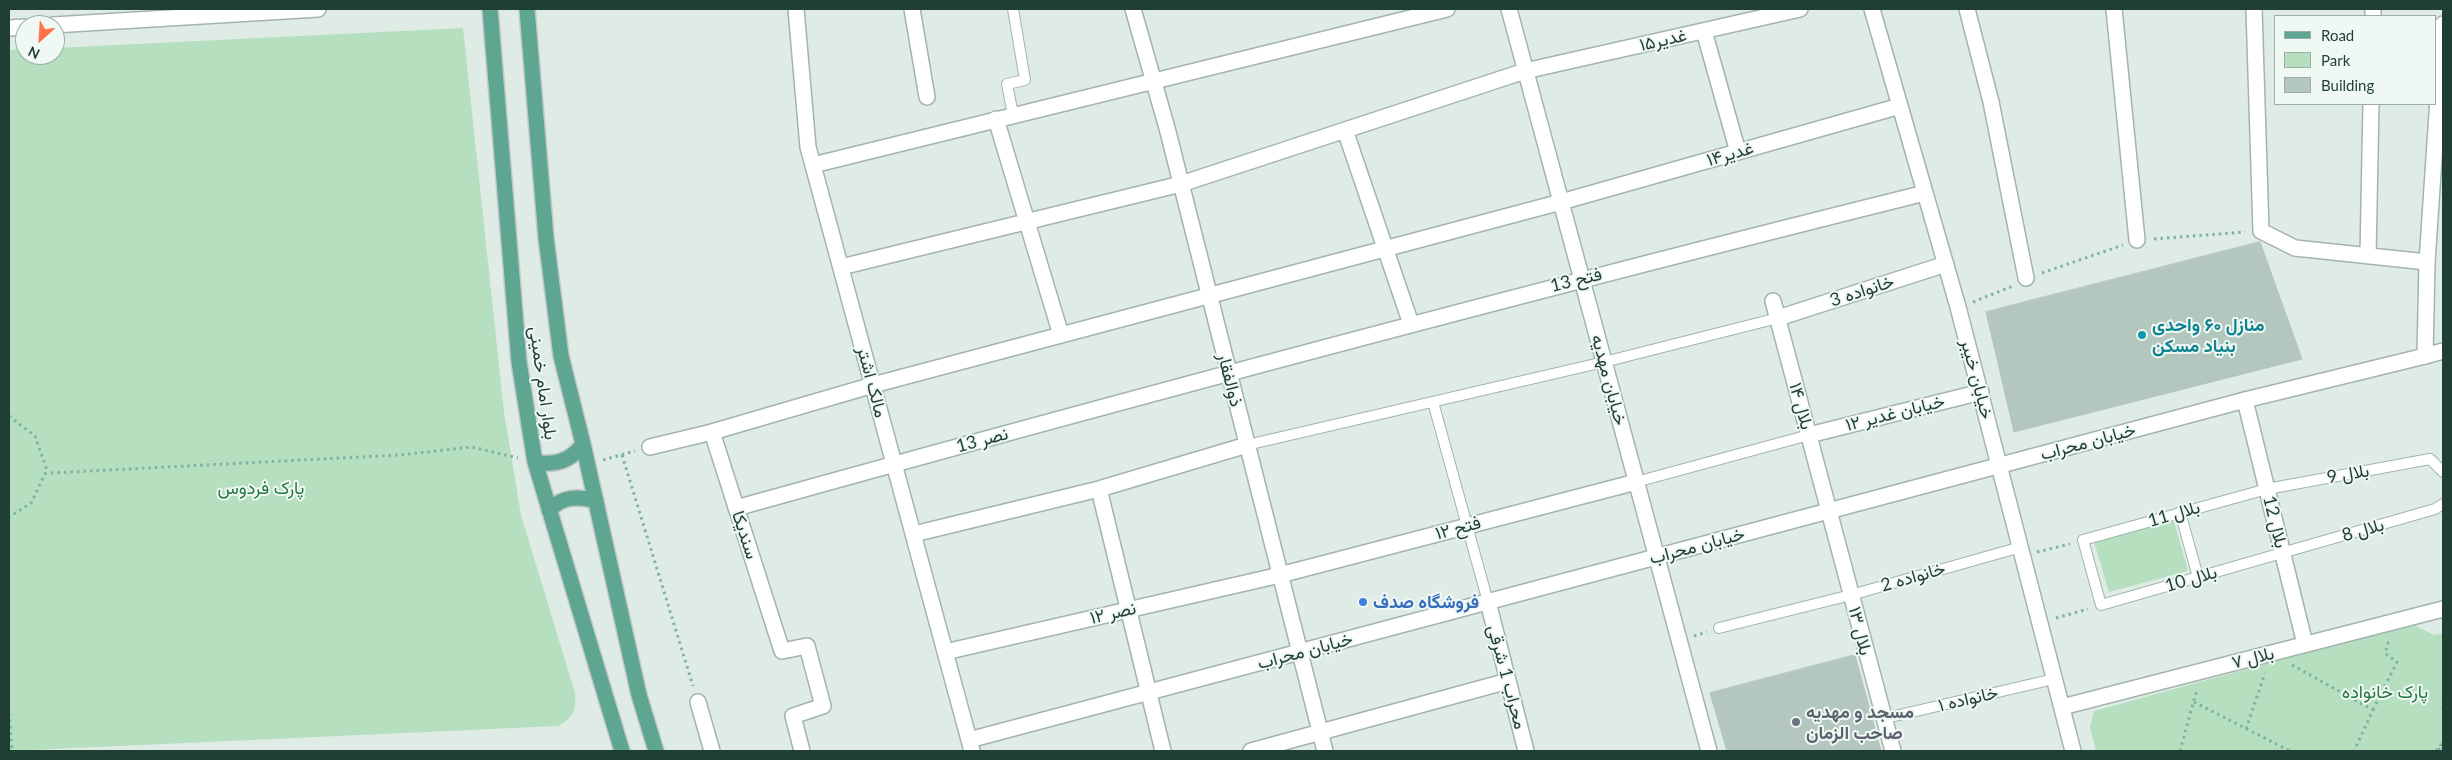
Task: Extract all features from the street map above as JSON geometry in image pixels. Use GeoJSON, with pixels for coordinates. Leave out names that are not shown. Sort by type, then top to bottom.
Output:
{"type":"FeatureCollection","features":[{"type":"Feature","properties":{"kind":"main road","name":"بلوار امام خمینی"},"geometry":{"type":"LineString","coordinates":[[490,9],[519,362],[535,462],[622,751]]}},
{"type":"Feature","properties":{"kind":"main road","name":"بلوار امام خمینی"},"geometry":{"type":"LineString","coordinates":[[527,9],[546,238],[561,356],[588,464],[639,695],[656,751]]}},
{"type":"Feature","properties":{"kind":"main road"},"geometry":{"type":"LineString","coordinates":[[535,462],[553,464],[562,462],[578,452],[583,444]]}},
{"type":"Feature","properties":{"kind":"main road"},"geometry":{"type":"LineString","coordinates":[[549,510],[556,503],[572,497],[596,502]]}},
{"type":"Feature","properties":{"kind":"street"},"geometry":{"type":"LineString","coordinates":[[65,24],[318,9]]}},
{"type":"Feature","properties":{"kind":"street","name":"مالک اشتر"},"geometry":{"type":"LineString","coordinates":[[796,9],[808,147],[971,746]]}},
{"type":"Feature","properties":{"kind":"street"},"geometry":{"type":"LineString","coordinates":[[912,9],[927,97]]}},
{"type":"Feature","properties":{"kind":"street","name":"ذوالفقار"},"geometry":{"type":"LineString","coordinates":[[1133,9],[1181,184],[1325,751]]}},
{"type":"Feature","properties":{"kind":"street"},"geometry":{"type":"LineString","coordinates":[[813,165],[1447,9]]}},
{"type":"Feature","properties":{"kind":"street","name":"خیابان مهدیه"},"geometry":{"type":"LineString","coordinates":[[1509,9],[1709,751]]}},
{"type":"Feature","properties":{"kind":"street","name":"غدیر۱۵"},"geometry":{"type":"LineString","coordinates":[[841,267],[1181,184],[1525,72],[1800,9]]}},
{"type":"Feature","properties":{"kind":"street","name":"خیابان خیبر"},"geometry":{"type":"LineString","coordinates":[[1872,9],[1958,307],[2073,751]]}},
{"type":"Feature","properties":{"kind":"street"},"geometry":{"type":"LineString","coordinates":[[1968,9],[1991,102],[2026,278]]}},
{"type":"Feature","properties":{"kind":"street"},"geometry":{"type":"LineString","coordinates":[[2114,9],[2137,240]]}},
{"type":"Feature","properties":{"kind":"street"},"geometry":{"type":"LineString","coordinates":[[2254,9],[2261,231],[2295,248],[2427,262]]}},
{"type":"Feature","properties":{"kind":"street"},"geometry":{"type":"LineString","coordinates":[[2425,356],[2427,262],[2440,106],[2443,24]]}},
{"type":"Feature","properties":{"kind":"street"},"geometry":{"type":"LineString","coordinates":[[1704,31],[1738,152]]}},
{"type":"Feature","properties":{"kind":"street"},"geometry":{"type":"LineString","coordinates":[[2368,256],[2371,105]]}},
{"type":"Feature","properties":{"kind":"street","name":"غدیر۱۴"},"geometry":{"type":"LineString","coordinates":[[873,385],[1561,202],[1900,106]]}},
{"type":"Feature","properties":{"kind":"street"},"geometry":{"type":"LineString","coordinates":[[996,119],[1061,335]]}},
{"type":"Feature","properties":{"kind":"street"},"geometry":{"type":"LineString","coordinates":[[1345,130],[1411,324]]}},
{"type":"Feature","properties":{"kind":"street","name":"فتح 13"},"geometry":{"type":"LineString","coordinates":[[1228,372],[1581,279],[1925,193]]}},
{"type":"Feature","properties":{"kind":"street","name":"خانواده 3"},"geometry":{"type":"LineString","coordinates":[[1778,318],[1946,264]]}},
{"type":"Feature","properties":{"kind":"street","name":"بلال ۱۴"},"geometry":{"type":"LineString","coordinates":[[1773,302],[1829,511]]}},
{"type":"Feature","properties":{"kind":"street","name":"خیابان محراب"},"geometry":{"type":"LineString","coordinates":[[971,746],[1148,693],[1300,652],[2245,400],[2443,351]]}},
{"type":"Feature","properties":{"kind":"street","name":"نصر 13"},"geometry":{"type":"LineString","coordinates":[[736,508],[1228,372]]}},
{"type":"Feature","properties":{"kind":"street"},"geometry":{"type":"LineString","coordinates":[[650,447],[712,432],[873,385]]}},
{"type":"Feature","properties":{"kind":"street","name":"خیابان غدیر ۱۲"},"geometry":{"type":"LineString","coordinates":[[1809,435],[1980,392]]}},
{"type":"Feature","properties":{"kind":"street","name":"بلال 12"},"geometry":{"type":"LineString","coordinates":[[2245,400],[2305,644]]}},
{"type":"Feature","properties":{"kind":"street","name":"سندیکا"},"geometry":{"type":"LineString","coordinates":[[712,432],[782,651],[806,646],[821,697],[823,706],[793,716],[802,751]]}},
{"type":"Feature","properties":{"kind":"street"},"geometry":{"type":"LineString","coordinates":[[914,534],[1098,489],[1247,445]]}},
{"type":"Feature","properties":{"kind":"street","name":"فتح ۱۲"},"geometry":{"type":"LineString","coordinates":[[1280,574],[1636,482]]}},
{"type":"Feature","properties":{"kind":"street"},"geometry":{"type":"LineString","coordinates":[[1098,489],[1163,751]]}},
{"type":"Feature","properties":{"kind":"street","name":"بلال ۱۳"},"geometry":{"type":"LineString","coordinates":[[1829,511],[1882,718],[1893,751]]}},
{"type":"Feature","properties":{"kind":"street","name":"نصر ۱۲"},"geometry":{"type":"LineString","coordinates":[[945,652],[1280,574]]}},
{"type":"Feature","properties":{"kind":"street","name":"محراب 1 شرقی"},"geometry":{"type":"LineString","coordinates":[[1488,602],[1526,751]]}},
{"type":"Feature","properties":{"kind":"street","name":"بلال ۷"},"geometry":{"type":"LineString","coordinates":[[2062,707],[2443,609]]}},
{"type":"Feature","properties":{"kind":"street"},"geometry":{"type":"LineString","coordinates":[[1251,751],[1508,681]]}},
{"type":"Feature","properties":{"kind":"street"},"geometry":{"type":"LineString","coordinates":[[698,702],[712,751]]}},
{"type":"Feature","properties":{"kind":"lane"},"geometry":{"type":"LineString","coordinates":[[1013,9],[1025,80],[1006,84],[1014,115]]}},
{"type":"Feature","properties":{"kind":"lane"},"geometry":{"type":"LineString","coordinates":[[1247,445],[1604,362],[1778,318]]}},
{"type":"Feature","properties":{"kind":"lane"},"geometry":{"type":"LineString","coordinates":[[1433,402],[1488,602]]}},
{"type":"Feature","properties":{"kind":"lane"},"geometry":{"type":"LineString","coordinates":[[1636,482],[1809,435]]}},
{"type":"Feature","properties":{"kind":"lane","name":"بلال 9"},"geometry":{"type":"LineString","coordinates":[[2267,489],[2430,459],[2443,472]]}},
{"type":"Feature","properties":{"kind":"lane","name":"بلال 11"},"geometry":{"type":"LineString","coordinates":[[2083,540],[2267,489]]}},
{"type":"Feature","properties":{"kind":"lane","name":"بلال 8"},"geometry":{"type":"LineString","coordinates":[[2282,553],[2435,509],[2443,504]]}},
{"type":"Feature","properties":{"kind":"lane"},"geometry":{"type":"LineString","coordinates":[[2180,512],[2198,577]]}},
{"type":"Feature","properties":{"kind":"lane"},"geometry":{"type":"LineString","coordinates":[[2083,540],[2101,605]]}},
{"type":"Feature","properties":{"kind":"lane","name":"خانواده 2"},"geometry":{"type":"LineString","coordinates":[[1719,628],[2022,551]]}},
{"type":"Feature","properties":{"kind":"lane","name":"بلال 10"},"geometry":{"type":"LineString","coordinates":[[2101,605],[2282,553]]}},
{"type":"Feature","properties":{"kind":"lane","name":"خانواده ۱"},"geometry":{"type":"LineString","coordinates":[[1882,718],[2054,679]]}},
{"type":"Feature","properties":{"kind":"path"},"geometry":{"type":"LineString","coordinates":[[1958,307],[2006,290],[2026,278],[2137,240],[2261,231]]}},
{"type":"Feature","properties":{"kind":"path"},"geometry":{"type":"LineString","coordinates":[[9,416],[34,436],[47,470],[31,502],[9,516]]}},
{"type":"Feature","properties":{"kind":"path"},"geometry":{"type":"LineString","coordinates":[[51,473],[400,455],[472,446],[535,462]]}},
{"type":"Feature","properties":{"kind":"path"},"geometry":{"type":"LineString","coordinates":[[588,464],[650,447]]}},
{"type":"Feature","properties":{"kind":"path"},"geometry":{"type":"LineString","coordinates":[[622,455],[698,702]]}},
{"type":"Feature","properties":{"kind":"path"},"geometry":{"type":"LineString","coordinates":[[2022,551],[2083,540]]}},
{"type":"Feature","properties":{"kind":"path"},"geometry":{"type":"LineString","coordinates":[[2040,622],[2101,605]]}},
{"type":"Feature","properties":{"kind":"path"},"geometry":{"type":"LineString","coordinates":[[2354,751],[2397,662],[2385,653],[2394,622]]}},
{"type":"Feature","properties":{"kind":"path"},"geometry":{"type":"LineString","coordinates":[[1679,640],[1719,628]]}},
{"type":"Feature","properties":{"kind":"path"},"geometry":{"type":"LineString","coordinates":[[2246,729],[2272,653],[2373,710]]}},
{"type":"Feature","properties":{"kind":"path"},"geometry":{"type":"LineString","coordinates":[[2180,751],[2202,671]]}},
{"type":"Feature","properties":{"kind":"path"},"geometry":{"type":"LineString","coordinates":[[2443,700],[2443,712]]}},
{"type":"Feature","properties":{"kind":"path"},"geometry":{"type":"LineString","coordinates":[[2194,702],[2290,751]]}},
{"type":"Feature","properties":{"kind":"path"},"geometry":{"type":"LineString","coordinates":[[9,713],[12,751]]}},
{"type":"Feature","properties":{"kind":"path"},"geometry":{"type":"LineString","coordinates":[[2437,750],[2443,742]]}},
{"type":"Feature","properties":{"kind":"path"},"geometry":{"type":"LineString","coordinates":[[2437,750],[2443,750]]}},
{"type":"Feature","properties":{"kind":"green space","name":"پارک فردوس"},"geometry":{"type":"Polygon","coordinates":[[[463,28],[504,412],[521,515],[575,693],[573,712],[567,720],[558,726],[9,751],[9,50],[15,50],[15,65],[65,65],[65,48],[463,28]]]}},
{"type":"Feature","properties":{"kind":"green space"},"geometry":{"type":"Polygon","coordinates":[[[2174,521],[2188,571],[2109,592],[2094,542],[2174,521]]]}},
{"type":"Feature","properties":{"kind":"green space","name":"پارک خانواده"},"geometry":{"type":"Polygon","coordinates":[[[2412,624],[2434,635],[2443,633],[2443,751],[2096,751],[2090,727],[2094,711],[2412,624]]]}},
{"type":"Feature","properties":{"kind":"building","name":"منازل ۶۰ واحدی بنیاد مسکن"},"geometry":{"type":"Polygon","coordinates":[[[2260,242],[2302,359],[2014,432],[1986,312],[2260,242]]]}},
{"type":"Feature","properties":{"kind":"building","name":"مسجد و مهدیه صاحب الزمان"},"geometry":{"type":"Polygon","coordinates":[[[1855,655],[1881,751],[1727,751],[1710,693],[1855,655]]]}},
{"type":"Feature","properties":{"kind":"place","name":"منازل ۶۰ واحدی بنیاد مسکن"},"geometry":{"type":"Point","coordinates":[2142,335]}},
{"type":"Feature","properties":{"kind":"place","name":"فروشگاه صدف"},"geometry":{"type":"Point","coordinates":[1363,602]}},
{"type":"Feature","properties":{"kind":"place","name":"مسجد و مهدیه صاحب الزمان"},"geometry":{"type":"Point","coordinates":[1796,722]}}]}
